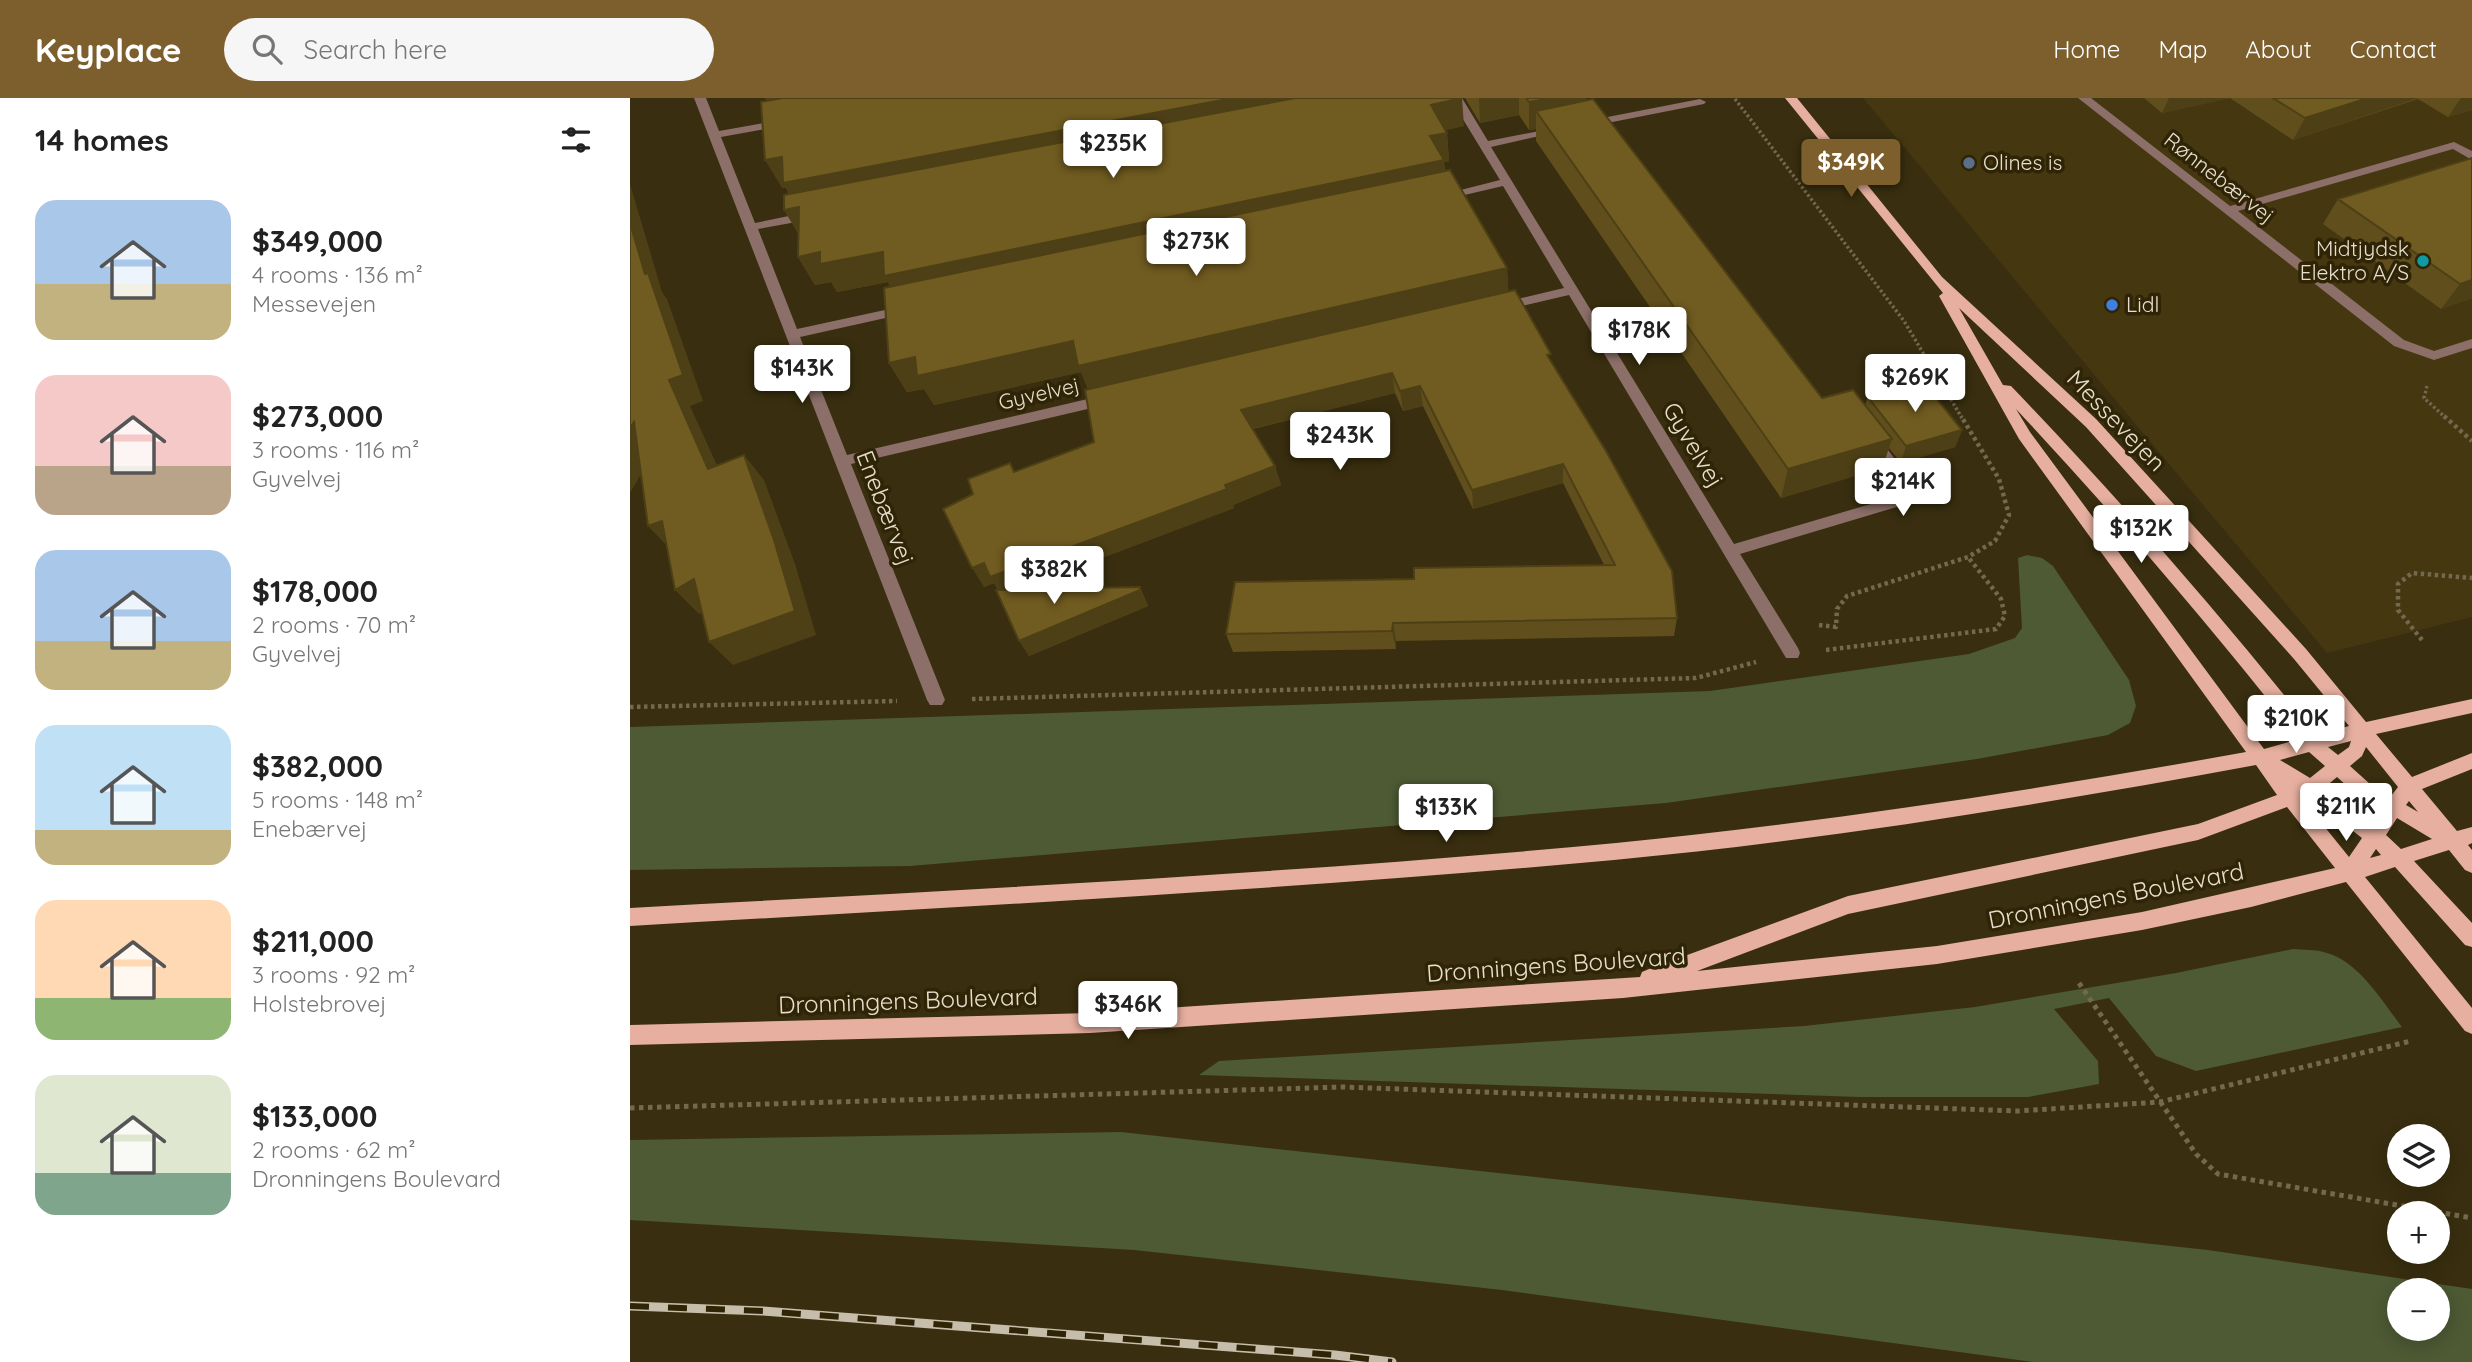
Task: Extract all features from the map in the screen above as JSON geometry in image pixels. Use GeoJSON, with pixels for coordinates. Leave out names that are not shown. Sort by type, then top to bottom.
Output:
{"type":"FeatureCollection","features":[{"type":"Feature","properties":{"kind":"main road","name":"Messevejen"},"geometry":{"type":"LineString","coordinates":[[1791,98],[1937,280],[2091,423],[2300,654],[2472,864]]}},
{"type":"Feature","properties":{"kind":"main road","name":"Messevejen"},"geometry":{"type":"LineString","coordinates":[[1937,280],[2024,435],[2290,798],[2472,1024]]}},
{"type":"Feature","properties":{"kind":"main road"},"geometry":{"type":"LineString","coordinates":[[1988,370],[2101,490],[2248,661],[2312,743],[2337,768],[2393,808],[2453,841]]}},
{"type":"Feature","properties":{"kind":"main road"},"geometry":{"type":"LineString","coordinates":[[630,916],[1141,888],[1616,851],[1874,821],[2062,793],[2261,757],[2363,730],[2472,706]]}},
{"type":"Feature","properties":{"kind":"main road"},"geometry":{"type":"LineString","coordinates":[[1623,988],[1848,905],[2198,832],[2290,798],[2312,787],[2356,751],[2363,730]]}},
{"type":"Feature","properties":{"kind":"main road"},"geometry":{"type":"LineString","coordinates":[[2261,757],[2312,787],[2375,835],[2472,938]]}},
{"type":"Feature","properties":{"kind":"main road"},"geometry":{"type":"LineString","coordinates":[[2349,873],[2408,787],[2472,761]]}},
{"type":"Feature","properties":{"kind":"main road","name":"Dronningens Boulevard"},"geometry":{"type":"LineString","coordinates":[[630,1035],[1090,1023],[1623,988],[1937,955],[2142,921],[2251,898],[2349,873],[2472,835]]}},
{"type":"Feature","properties":{"kind":"street","name":"Enebærvej"},"geometry":{"type":"LineString","coordinates":[[700,98],[936,700]]}},
{"type":"Feature","properties":{"kind":"street","name":"Gyvelvej"},"geometry":{"type":"LineString","coordinates":[[1456,98],[1792,653]]}},
{"type":"Feature","properties":{"kind":"street","name":"Rønnebærvej"},"geometry":{"type":"LineString","coordinates":[[2084,98],[2399,343],[2434,356]]}},
{"type":"Feature","properties":{"kind":"street"},"geometry":{"type":"LineString","coordinates":[[1484,145],[1700,102]]}},
{"type":"Feature","properties":{"kind":"street"},"geometry":{"type":"LineString","coordinates":[[715,135],[795,121]]}},
{"type":"Feature","properties":{"kind":"street"},"geometry":{"type":"LineString","coordinates":[[2229,210],[2454,145],[2472,156]]}},
{"type":"Feature","properties":{"kind":"street"},"geometry":{"type":"LineString","coordinates":[[1426,200],[1507,183]]}},
{"type":"Feature","properties":{"kind":"street"},"geometry":{"type":"LineString","coordinates":[[751,227],[832,211]]}},
{"type":"Feature","properties":{"kind":"street"},"geometry":{"type":"LineString","coordinates":[[1491,309],[1572,290]]}},
{"type":"Feature","properties":{"kind":"street"},"geometry":{"type":"LineString","coordinates":[[793,334],[928,305]]}},
{"type":"Feature","properties":{"kind":"street"},"geometry":{"type":"LineString","coordinates":[[2434,356],[2472,343]]}},
{"type":"Feature","properties":{"kind":"street","name":"Gyvelvej"},"geometry":{"type":"LineString","coordinates":[[843,461],[1126,395]]}},
{"type":"Feature","properties":{"kind":"street"},"geometry":{"type":"LineString","coordinates":[[1730,551],[1915,496],[1865,431]]}},
{"type":"Feature","properties":{"kind":"path"},"geometry":{"type":"LineString","coordinates":[[1735,98],[1904,321],[1999,480],[2009,515],[1995,541],[1968,557],[1847,596],[1837,609],[1836,626],[1816,625]]}},
{"type":"Feature","properties":{"kind":"path"},"geometry":{"type":"LineString","coordinates":[[2434,356],[2424,398],[2472,441]]}},
{"type":"Feature","properties":{"kind":"path"},"geometry":{"type":"LineString","coordinates":[[630,706],[1696,678],[1792,653],[1980,633],[1996,629],[2005,616],[2001,599],[1968,557]]}},
{"type":"Feature","properties":{"kind":"path"},"geometry":{"type":"LineString","coordinates":[[2422,639],[2398,610],[2398,584],[2412,573],[2472,578]]}},
{"type":"Feature","properties":{"kind":"path"},"geometry":{"type":"LineString","coordinates":[[2079,983],[2196,1154],[2218,1174],[2472,1218]]}},
{"type":"Feature","properties":{"kind":"path"},"geometry":{"type":"LineString","coordinates":[[630,1108],[1343,1087],[2018,1111],[2160,1102],[2411,1041]]}},
{"type":"Feature","properties":{"kind":"shaded area"},"geometry":{"type":"Polygon","coordinates":[[[1863,98],[2472,98],[2472,617],[2327,653],[1863,98]]]}},
{"type":"Feature","properties":{"kind":"green space"},"geometry":{"type":"Polygon","coordinates":[[[2027,555],[2042,558],[2053,566],[2129,680],[2136,706],[2130,723],[2108,735],[1977,759],[1666,803],[910,866],[630,870],[630,727],[1710,691],[1969,654],[2015,638],[2022,628],[2018,558],[2027,555]]]}},
{"type":"Feature","properties":{"kind":"green space"},"geometry":{"type":"Polygon","coordinates":[[[2293,949],[2323,952],[2349,965],[2369,984],[2402,1027],[2196,1071],[2156,1056],[2109,998],[2054,1009],[2098,1061],[2099,1084],[2028,1097],[1859,1097],[1199,1075],[1219,1061],[1804,1026],[1975,1007],[2176,973],[2293,949]]]}},
{"type":"Feature","properties":{"kind":"green space"},"geometry":{"type":"Polygon","coordinates":[[[1121,1132],[2208,1250],[2398,1278],[2387,1278],[2387,1341],[2450,1341],[2450,1286],[2472,1289],[2472,1362],[2033,1362],[1502,1290],[1134,1250],[630,1220],[630,1140],[1121,1132]]]}},
{"type":"Feature","properties":{"kind":"building"},"geometry":{"type":"Polygon","coordinates":[[[783,98],[1233,98],[783,183],[782,157],[765,160],[761,102],[783,98]]]}},
{"type":"Feature","properties":{"kind":"building"},"geometry":{"type":"Polygon","coordinates":[[[1295,98],[1462,98],[1431,105],[1447,133],[1430,136],[1444,160],[884,276],[883,252],[820,264],[820,252],[798,257],[799,207],[784,210],[784,195],[1295,98]]]}},
{"type":"Feature","properties":{"kind":"building"},"geometry":{"type":"Polygon","coordinates":[[[1526,98],[1552,98],[1529,102],[1526,98]]]}},
{"type":"Feature","properties":{"kind":"building"},"geometry":{"type":"Polygon","coordinates":[[[2273,98],[2368,98],[2305,118],[2273,98]]]}},
{"type":"Feature","properties":{"kind":"building"},"geometry":{"type":"Polygon","coordinates":[[[1593,99],[1822,398],[1853,390],[1892,439],[1788,469],[1536,111],[1593,99]]]}},
{"type":"Feature","properties":{"kind":"building"},"geometry":{"type":"Polygon","coordinates":[[[2472,158],[2472,280],[2460,284],[2338,199],[2472,158]]]}},
{"type":"Feature","properties":{"kind":"building"},"geometry":{"type":"Polygon","coordinates":[[[1450,170],[1507,268],[1078,366],[1073,341],[917,376],[915,357],[889,363],[884,288],[1450,170]]]}},
{"type":"Feature","properties":{"kind":"building"},"geometry":{"type":"Polygon","coordinates":[[[630,223],[645,274],[648,273],[683,375],[669,380],[708,469],[744,455],[774,540],[795,611],[709,642],[694,579],[675,590],[662,521],[648,526],[634,422],[630,428],[630,223]]]}},
{"type":"Feature","properties":{"kind":"building"},"geometry":{"type":"Polygon","coordinates":[[[1515,290],[1551,354],[1547,355],[1606,451],[1672,571],[1677,618],[1393,623],[1392,631],[1226,634],[1235,582],[1414,579],[1414,568],[1615,565],[1563,464],[1472,490],[1420,386],[1400,391],[1392,373],[1241,410],[1275,466],[1225,485],[1227,489],[990,577],[984,563],[972,568],[943,509],[973,494],[968,479],[1010,463],[1014,472],[1094,442],[1085,390],[1515,290]]]}},
{"type":"Feature","properties":{"kind":"building"},"geometry":{"type":"Polygon","coordinates":[[[1924,383],[1962,430],[1906,446],[1868,397],[1924,383]]]}},
{"type":"Feature","properties":{"kind":"building"},"geometry":{"type":"Polygon","coordinates":[[[1140,587],[1140,590],[1019,641],[996,590],[1140,587]]]}},
{"type":"Feature","properties":{"kind":"railway"},"geometry":{"type":"LineString","coordinates":[[630,1306],[763,1311],[1335,1355],[1392,1362]]}},
{"type":"Feature","properties":{"kind":"place","name":"Olines is"},"geometry":{"type":"Point","coordinates":[1969,163]}},
{"type":"Feature","properties":{"kind":"place","name":"Midtjydsk Elektro A/S"},"geometry":{"type":"Point","coordinates":[2423,261]}},
{"type":"Feature","properties":{"kind":"place","name":"Lidl"},"geometry":{"type":"Point","coordinates":[2112,305]}}]}
